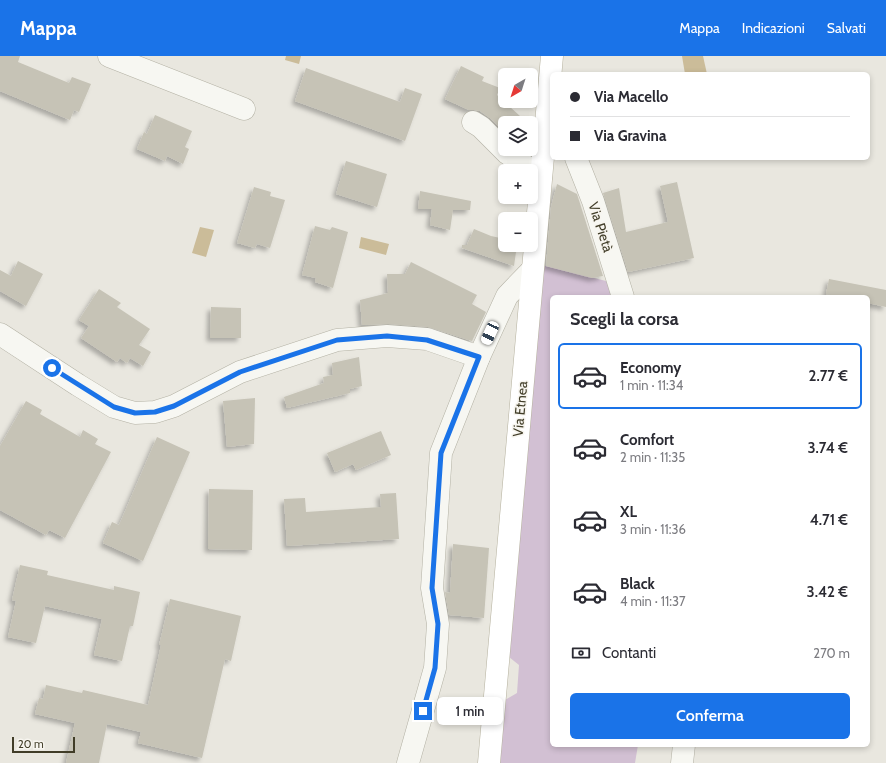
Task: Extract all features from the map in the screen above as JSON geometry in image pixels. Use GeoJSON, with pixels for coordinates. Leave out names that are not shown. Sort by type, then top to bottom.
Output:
{"type":"FeatureCollection","features":[{"type":"Feature","properties":{"kind":"main road","name":"Via Etnea"},"geometry":{"type":"LineString","coordinates":[[551,72],[552,56]]}},
{"type":"Feature","properties":{"kind":"main road","name":"Via Etnea"},"geometry":{"type":"LineString","coordinates":[[489,763],[540,177],[550,95]]}},
{"type":"Feature","properties":{"kind":"street"},"geometry":{"type":"LineString","coordinates":[[109,56],[244,109]]}},
{"type":"Feature","properties":{"kind":"street"},"geometry":{"type":"LineString","coordinates":[[473,122],[482,128],[507,153],[540,177]]}},
{"type":"Feature","properties":{"kind":"street","name":"Via Pietà"},"geometry":{"type":"LineString","coordinates":[[577,160],[593,201],[622,295]]}},
{"type":"Feature","properties":{"kind":"street"},"geometry":{"type":"LineString","coordinates":[[408,763],[435,668],[438,624],[432,588],[441,453],[479,357],[507,296],[532,270]]}},
{"type":"Feature","properties":{"kind":"street"},"geometry":{"type":"LineString","coordinates":[[0,334],[114,407],[135,413],[155,412],[174,406],[240,372],[337,340],[387,336],[427,340],[479,357]]}},
{"type":"Feature","properties":{"kind":"street"},"geometry":{"type":"LineString","coordinates":[[682,763],[684,747]]}},
{"type":"Feature","properties":{"kind":"shaded area"},"geometry":{"type":"Polygon","coordinates":[[[286,56],[301,56],[299,64],[285,60],[286,56]]]}},
{"type":"Feature","properties":{"kind":"shaded area"},"geometry":{"type":"Polygon","coordinates":[[[682,56],[703,56],[707,72],[685,72],[682,56]]]}},
{"type":"Feature","properties":{"kind":"shaded area"},"geometry":{"type":"Polygon","coordinates":[[[200,227],[214,230],[206,257],[192,253],[200,227]]]}},
{"type":"Feature","properties":{"kind":"shaded area"},"geometry":{"type":"Polygon","coordinates":[[[361,237],[389,244],[386,255],[359,248],[361,237]]]}},
{"type":"Feature","properties":{"kind":"shaded area"},"geometry":{"type":"Polygon","coordinates":[[[542,265],[610,282],[614,295],[550,295],[550,747],[638,747],[635,763],[500,763],[505,700],[517,693],[519,665],[509,657],[542,265]]]}},
{"type":"Feature","properties":{"kind":"building"},"geometry":{"type":"Polygon","coordinates":[[[0,56],[20,56],[18,62],[69,83],[72,77],[91,84],[79,112],[74,110],[70,120],[0,91],[0,56]]]}},
{"type":"Feature","properties":{"kind":"building"},"geometry":{"type":"Polygon","coordinates":[[[461,66],[484,77],[482,81],[498,87],[498,108],[511,108],[520,116],[498,116],[498,126],[480,111],[469,110],[445,99],[461,66]]]}},
{"type":"Feature","properties":{"kind":"building"},"geometry":{"type":"Polygon","coordinates":[[[306,68],[400,102],[405,88],[422,94],[405,141],[295,101],[306,68]]]}},
{"type":"Feature","properties":{"kind":"building"},"geometry":{"type":"Polygon","coordinates":[[[155,115],[192,131],[185,147],[189,149],[183,164],[167,156],[165,161],[137,149],[144,132],[147,134],[155,115]]]}},
{"type":"Feature","properties":{"kind":"building"},"geometry":{"type":"Polygon","coordinates":[[[346,161],[387,174],[377,207],[336,194],[346,161]]]}},
{"type":"Feature","properties":{"kind":"building"},"geometry":{"type":"Polygon","coordinates":[[[677,182],[694,258],[628,272],[603,193],[619,188],[626,232],[668,222],[660,186],[677,182]]]}},
{"type":"Feature","properties":{"kind":"building"},"geometry":{"type":"Polygon","coordinates":[[[557,184],[577,194],[603,276],[592,278],[546,266],[551,207],[557,184]]]}},
{"type":"Feature","properties":{"kind":"building"},"geometry":{"type":"Polygon","coordinates":[[[254,187],[271,192],[270,196],[285,200],[270,248],[257,244],[255,248],[237,243],[254,187]]]}},
{"type":"Feature","properties":{"kind":"building"},"geometry":{"type":"Polygon","coordinates":[[[420,191],[471,201],[470,210],[453,210],[450,230],[430,225],[432,209],[418,209],[420,191]]]}},
{"type":"Feature","properties":{"kind":"building"},"geometry":{"type":"Polygon","coordinates":[[[315,226],[330,230],[332,227],[348,232],[333,288],[315,282],[316,278],[302,275],[315,226]]]}},
{"type":"Feature","properties":{"kind":"building"},"geometry":{"type":"Polygon","coordinates":[[[474,229],[498,238],[498,252],[516,252],[514,266],[462,248],[462,245],[467,245],[474,229]]]}},
{"type":"Feature","properties":{"kind":"building"},"geometry":{"type":"Polygon","coordinates":[[[18,261],[43,274],[26,306],[0,291],[0,270],[11,276],[18,261]]]}},
{"type":"Feature","properties":{"kind":"building"},"geometry":{"type":"Polygon","coordinates":[[[411,262],[477,295],[472,304],[486,312],[472,341],[428,327],[388,324],[362,325],[360,300],[388,293],[387,274],[405,274],[411,262]]]}},
{"type":"Feature","properties":{"kind":"building"},"geometry":{"type":"Polygon","coordinates":[[[829,279],[886,290],[886,307],[870,303],[870,295],[826,294],[829,279]]]}},
{"type":"Feature","properties":{"kind":"building"},"geometry":{"type":"Polygon","coordinates":[[[99,289],[121,303],[117,307],[150,329],[139,345],[151,352],[143,366],[130,358],[127,363],[120,358],[117,362],[81,338],[89,326],[79,320],[99,289]]]}},
{"type":"Feature","properties":{"kind":"building"},"geometry":{"type":"Polygon","coordinates":[[[211,307],[241,308],[241,338],[210,338],[211,307]]]}},
{"type":"Feature","properties":{"kind":"building"},"geometry":{"type":"Polygon","coordinates":[[[359,357],[362,386],[350,389],[350,393],[287,408],[284,397],[324,383],[323,377],[333,375],[332,363],[359,357]]]}},
{"type":"Feature","properties":{"kind":"building"},"geometry":{"type":"Polygon","coordinates":[[[255,398],[254,444],[227,447],[223,401],[255,398]]]}},
{"type":"Feature","properties":{"kind":"building"},"geometry":{"type":"Polygon","coordinates":[[[26,401],[42,410],[40,414],[80,437],[83,430],[98,439],[95,444],[111,452],[65,538],[49,530],[46,535],[0,510],[0,446],[26,401]]]}},
{"type":"Feature","properties":{"kind":"building"},"geometry":{"type":"Polygon","coordinates":[[[381,431],[391,455],[356,470],[353,464],[335,472],[327,453],[381,431]]]}},
{"type":"Feature","properties":{"kind":"building"},"geometry":{"type":"Polygon","coordinates":[[[157,437],[190,452],[143,561],[103,543],[112,522],[119,525],[157,437]]]}},
{"type":"Feature","properties":{"kind":"building"},"geometry":{"type":"Polygon","coordinates":[[[209,489],[253,490],[252,550],[208,549],[209,489]]]}},
{"type":"Feature","properties":{"kind":"building"},"geometry":{"type":"Polygon","coordinates":[[[396,493],[399,539],[287,546],[284,499],[305,498],[306,512],[381,507],[380,494],[396,493]]]}},
{"type":"Feature","properties":{"kind":"building"},"geometry":{"type":"Polygon","coordinates":[[[453,544],[489,548],[484,618],[449,615],[445,592],[450,593],[453,544]]]}},
{"type":"Feature","properties":{"kind":"building"},"geometry":{"type":"Polygon","coordinates":[[[20,565],[48,571],[47,575],[114,590],[114,586],[140,592],[133,626],[130,626],[122,661],[94,655],[102,619],[45,606],[36,643],[8,637],[16,601],[12,600],[20,565]]]}},
{"type":"Feature","properties":{"kind":"building"},"geometry":{"type":"Polygon","coordinates":[[[170,599],[241,616],[231,661],[225,659],[202,758],[138,743],[141,732],[107,724],[99,763],[66,763],[75,723],[35,714],[39,698],[43,699],[46,685],[82,693],[83,690],[148,705],[161,645],[159,645],[170,599]]]}},
{"type":"Feature","properties":{"kind":"route"},"geometry":{"type":"LineString","coordinates":[[52,368],[114,407],[135,413],[155,412],[174,406],[240,372],[337,340],[387,336],[427,340],[479,357],[441,453],[432,588],[438,624],[435,668],[423,711]]}}]}
